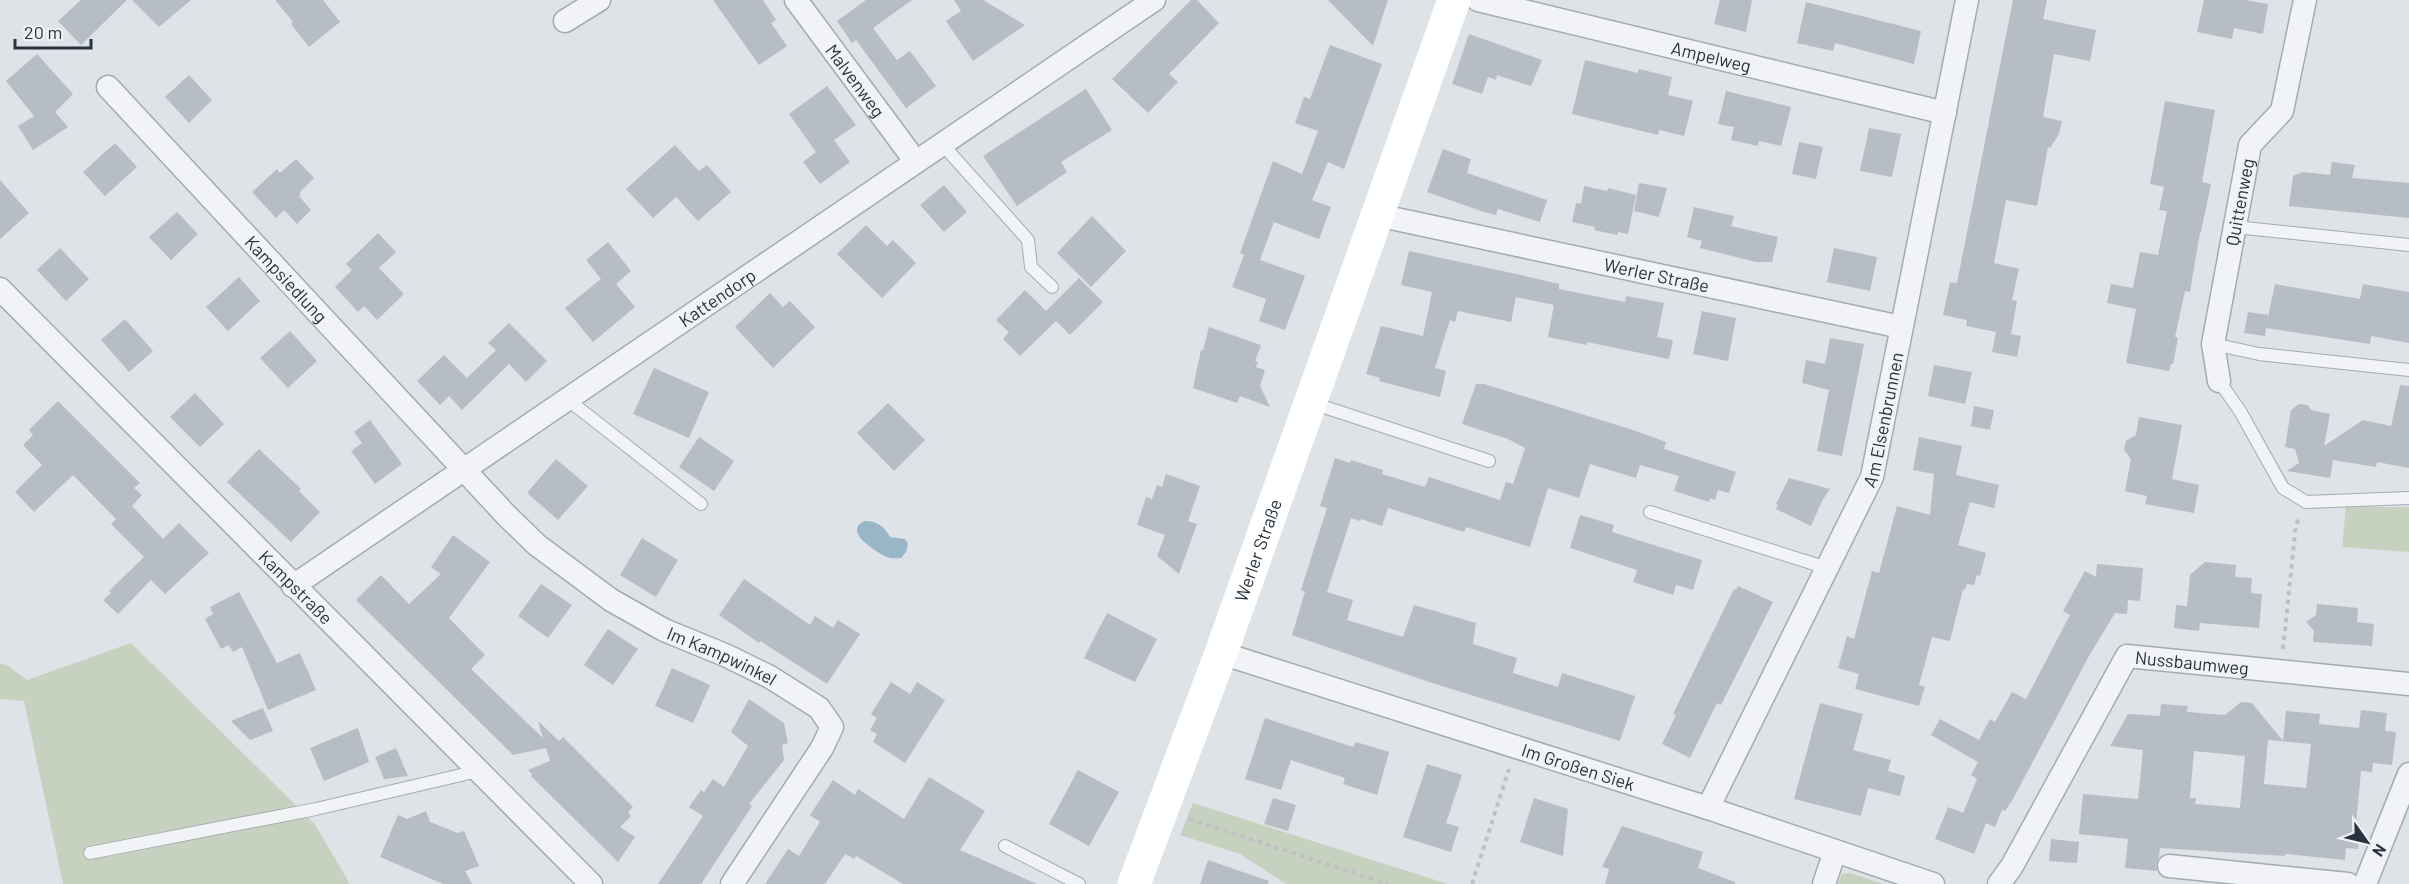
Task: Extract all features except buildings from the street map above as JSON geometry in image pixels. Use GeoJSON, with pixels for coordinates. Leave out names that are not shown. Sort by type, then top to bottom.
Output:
{"type":"FeatureCollection","features":[{"type":"Feature","properties":{"kind":"main road","name":"Werler Straße"},"geometry":{"type":"LineString","coordinates":[[1134,884],[1312,403],[1454,0]]}},
{"type":"Feature","properties":{"kind":"street"},"geometry":{"type":"LineString","coordinates":[[565,21],[599,0]]}},
{"type":"Feature","properties":{"kind":"street","name":"Malvenweg"},"geometry":{"type":"LineString","coordinates":[[796,0],[916,162]]}},
{"type":"Feature","properties":{"kind":"street","name":"Ampelweg"},"geometry":{"type":"LineString","coordinates":[[1478,0],[1945,113]]}},
{"type":"Feature","properties":{"kind":"street","name":"Am Elsenbrunnen"},"geometry":{"type":"LineString","coordinates":[[1708,808],[1872,477],[1967,0]]}},
{"type":"Feature","properties":{"kind":"street","name":"Quittenweg"},"geometry":{"type":"LineString","coordinates":[[2219,381],[2213,344],[2250,145],[2282,111],[2305,0]]}},
{"type":"Feature","properties":{"kind":"street","name":"Kattendorp"},"geometry":{"type":"LineString","coordinates":[[293,586],[916,162],[1143,3]]}},
{"type":"Feature","properties":{"kind":"street","name":"Kampsiedlung"},"geometry":{"type":"LineString","coordinates":[[108,87],[465,471]]}},
{"type":"Feature","properties":{"kind":"street","name":"Werler Straße"},"geometry":{"type":"LineString","coordinates":[[1377,215],[1901,327]]}},
{"type":"Feature","properties":{"kind":"street","name":"Kampstraße"},"geometry":{"type":"LineString","coordinates":[[0,289],[591,884]]}},
{"type":"Feature","properties":{"kind":"street","name":"Im Kampwinkel"},"geometry":{"type":"LineString","coordinates":[[465,471],[537,545],[579,578],[611,600],[663,630],[725,655],[770,677],[819,708],[832,727],[822,748],[732,884]]}},
{"type":"Feature","properties":{"kind":"street","name":"Im Großen Siek"},"geometry":{"type":"LineString","coordinates":[[1221,653],[1516,749],[1708,808],[1933,884]]}},
{"type":"Feature","properties":{"kind":"street","name":"Nussbaumweg"},"geometry":{"type":"LineString","coordinates":[[1999,884],[2018,855],[2127,656],[2409,684]]}},
{"type":"Feature","properties":{"kind":"street"},"geometry":{"type":"LineString","coordinates":[[2365,884],[2409,774]]}},
{"type":"Feature","properties":{"kind":"street"},"geometry":{"type":"LineString","coordinates":[[1824,884],[1835,851]]}},
{"type":"Feature","properties":{"kind":"street"},"geometry":{"type":"LineString","coordinates":[[2169,866],[2348,884]]}},
{"type":"Feature","properties":{"kind":"lane"},"geometry":{"type":"LineString","coordinates":[[942,144],[1028,240],[1031,267],[1052,287]]}},
{"type":"Feature","properties":{"kind":"lane"},"geometry":{"type":"LineString","coordinates":[[2235,227],[2409,245]]}},
{"type":"Feature","properties":{"kind":"lane"},"geometry":{"type":"LineString","coordinates":[[2213,344],[2259,354],[2409,370]]}},
{"type":"Feature","properties":{"kind":"lane"},"geometry":{"type":"LineString","coordinates":[[2219,381],[2240,411],[2283,488],[2306,502],[2409,498]]}},
{"type":"Feature","properties":{"kind":"lane"},"geometry":{"type":"LineString","coordinates":[[567,399],[702,504]]}},
{"type":"Feature","properties":{"kind":"lane"},"geometry":{"type":"LineString","coordinates":[[1312,403],[1489,461]]}},
{"type":"Feature","properties":{"kind":"lane"},"geometry":{"type":"LineString","coordinates":[[1650,512],[1827,568]]}},
{"type":"Feature","properties":{"kind":"lane"},"geometry":{"type":"LineString","coordinates":[[90,853],[316,809],[478,771]]}},
{"type":"Feature","properties":{"kind":"lane"},"geometry":{"type":"LineString","coordinates":[[1005,846],[1079,884]]}},
{"type":"Feature","properties":{"kind":"path"},"geometry":{"type":"LineString","coordinates":[[2281,671],[2296,524],[2306,502]]}},
{"type":"Feature","properties":{"kind":"path"},"geometry":{"type":"LineString","coordinates":[[1472,884],[1516,749]]}},
{"type":"Feature","properties":{"kind":"path"},"geometry":{"type":"LineString","coordinates":[[1162,811],[1388,884]]}},
{"type":"Feature","properties":{"kind":"green space"},"geometry":{"type":"Polygon","coordinates":[[[2346,507],[2409,507],[2409,552],[2342,547],[2346,507]]]}},
{"type":"Feature","properties":{"kind":"green space"},"geometry":{"type":"Polygon","coordinates":[[[131,643],[314,823],[350,884],[63,884],[24,701],[0,699],[0,664],[7,665],[27,680],[131,643]]]}},
{"type":"Feature","properties":{"kind":"green space"},"geometry":{"type":"Polygon","coordinates":[[[1193,803],[1448,884],[1286,884],[1240,854],[1180,835],[1193,803]]]}},
{"type":"Feature","properties":{"kind":"green space"},"geometry":{"type":"Polygon","coordinates":[[[1850,873],[1883,884],[1837,884],[1842,874],[1850,873]]]}},
{"type":"Feature","properties":{"kind":"water"},"geometry":{"type":"Polygon","coordinates":[[[865,521],[880,525],[890,537],[905,539],[908,544],[901,558],[887,557],[863,541],[857,530],[859,525],[865,521]]]}}]}
